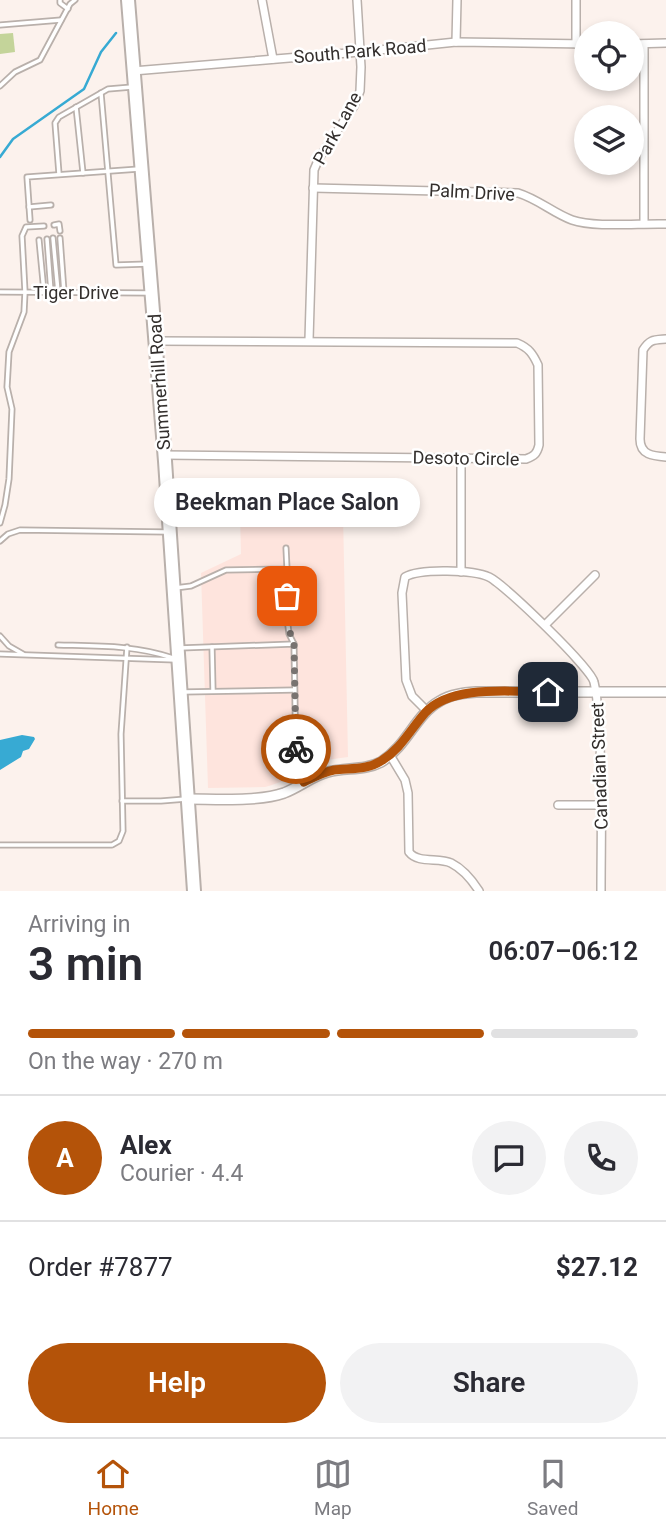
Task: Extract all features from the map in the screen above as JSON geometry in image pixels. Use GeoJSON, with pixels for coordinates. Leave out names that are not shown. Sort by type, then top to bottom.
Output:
{"type":"FeatureCollection","features":[{"type":"Feature","properties":{"kind":"main road","name":"Summerhill Road"},"geometry":{"type":"LineString","coordinates":[[128,0],[156,341],[194,891]]}},
{"type":"Feature","properties":{"kind":"street"},"geometry":{"type":"LineString","coordinates":[[262,0],[273,59]]}},
{"type":"Feature","properties":{"kind":"street","name":"Park Lane"},"geometry":{"type":"LineString","coordinates":[[309,340],[314,170],[318,158],[358,98],[361,82],[358,0]]}},
{"type":"Feature","properties":{"kind":"street"},"geometry":{"type":"LineString","coordinates":[[456,42],[457,0]]}},
{"type":"Feature","properties":{"kind":"street"},"geometry":{"type":"LineString","coordinates":[[576,0],[576,21]]}},
{"type":"Feature","properties":{"kind":"street","name":"South Park Road"},"geometry":{"type":"LineString","coordinates":[[133,71],[456,42],[574,44]]}},
{"type":"Feature","properties":{"kind":"street"},"geometry":{"type":"LineString","coordinates":[[644,44],[666,43]]}},
{"type":"Feature","properties":{"kind":"street"},"geometry":{"type":"LineString","coordinates":[[644,91],[644,223]]}},
{"type":"Feature","properties":{"kind":"street","name":"Palm Drive"},"geometry":{"type":"LineString","coordinates":[[313,188],[518,193],[531,197],[562,216],[589,224],[666,224]]}},
{"type":"Feature","properties":{"kind":"street"},"geometry":{"type":"LineString","coordinates":[[666,340],[653,340],[647,343],[643,350],[640,445],[642,451],[666,457]]}},
{"type":"Feature","properties":{"kind":"street","name":"Desoto Circle"},"geometry":{"type":"LineString","coordinates":[[156,341],[517,342],[526,346],[538,365],[538,451],[526,459],[164,455]]}},
{"type":"Feature","properties":{"kind":"street"},"geometry":{"type":"LineString","coordinates":[[461,457],[461,572]]}},
{"type":"Feature","properties":{"kind":"street","name":"Canadian Street"},"geometry":{"type":"LineString","coordinates":[[427,711],[412,696],[406,680],[402,593],[405,577],[411,573],[461,572],[479,573],[492,578],[545,625],[593,677],[600,748],[601,891]]}},
{"type":"Feature","properties":{"kind":"street"},"geometry":{"type":"LineString","coordinates":[[545,625],[595,575]]}},
{"type":"Feature","properties":{"kind":"street"},"geometry":{"type":"LineString","coordinates":[[188,799],[269,797],[331,771],[370,766],[402,745],[427,711],[450,697],[469,693],[666,692]]}},
{"type":"Feature","properties":{"kind":"street"},"geometry":{"type":"LineString","coordinates":[[390,755],[405,780],[408,793],[412,856],[449,862],[463,870],[479,891]]}},
{"type":"Feature","properties":{"kind":"street"},"geometry":{"type":"LineString","coordinates":[[558,805],[601,805]]}},
{"type":"Feature","properties":{"kind":"lane"},"geometry":{"type":"LineString","coordinates":[[60,0],[60,4],[68,9]]}},
{"type":"Feature","properties":{"kind":"lane"},"geometry":{"type":"LineString","coordinates":[[0,86],[15,72],[40,60],[75,0]]}},
{"type":"Feature","properties":{"kind":"lane"},"geometry":{"type":"LineString","coordinates":[[0,25],[62,20]]}},
{"type":"Feature","properties":{"kind":"lane"},"geometry":{"type":"LineString","coordinates":[[60,175],[55,123],[59,117],[108,89],[135,87]]}},
{"type":"Feature","properties":{"kind":"lane"},"geometry":{"type":"LineString","coordinates":[[101,93],[116,265],[149,264]]}},
{"type":"Feature","properties":{"kind":"lane"},"geometry":{"type":"LineString","coordinates":[[76,107],[83,173]]}},
{"type":"Feature","properties":{"kind":"lane"},"geometry":{"type":"LineString","coordinates":[[30,220],[27,177],[141,169]]}},
{"type":"Feature","properties":{"kind":"lane"},"geometry":{"type":"LineString","coordinates":[[29,206],[51,205]]}},
{"type":"Feature","properties":{"kind":"lane"},"geometry":{"type":"LineString","coordinates":[[47,225],[49,231]]}},
{"type":"Feature","properties":{"kind":"lane"},"geometry":{"type":"LineString","coordinates":[[39,232],[47,225]]}},
{"type":"Feature","properties":{"kind":"lane"},"geometry":{"type":"LineString","coordinates":[[0,523],[9,479],[12,409],[8,387],[9,352],[24,312],[22,236],[26,227],[59,225],[60,231]]}},
{"type":"Feature","properties":{"kind":"lane"},"geometry":{"type":"LineString","coordinates":[[53,238],[58,292]]}},
{"type":"Feature","properties":{"kind":"lane"},"geometry":{"type":"LineString","coordinates":[[60,238],[64,292]]}},
{"type":"Feature","properties":{"kind":"lane"},"geometry":{"type":"LineString","coordinates":[[47,239],[51,292]]}},
{"type":"Feature","properties":{"kind":"lane"},"geometry":{"type":"LineString","coordinates":[[39,240],[44,292]]}},
{"type":"Feature","properties":{"kind":"lane","name":"Tiger Drive"},"geometry":{"type":"LineString","coordinates":[[0,292],[152,293]]}},
{"type":"Feature","properties":{"kind":"lane"},"geometry":{"type":"LineString","coordinates":[[0,541],[8,534],[20,530],[170,532]]}},
{"type":"Feature","properties":{"kind":"lane"},"geometry":{"type":"LineString","coordinates":[[286,548],[288,626],[294,645],[296,761],[304,782]]}},
{"type":"Feature","properties":{"kind":"lane"},"geometry":{"type":"LineString","coordinates":[[173,588],[191,586],[226,570],[287,569]]}},
{"type":"Feature","properties":{"kind":"lane"},"geometry":{"type":"LineString","coordinates":[[0,636],[9,646],[25,655]]}},
{"type":"Feature","properties":{"kind":"lane"},"geometry":{"type":"LineString","coordinates":[[58,645],[127,647],[178,654]]}},
{"type":"Feature","properties":{"kind":"lane"},"geometry":{"type":"LineString","coordinates":[[0,654],[127,658],[178,654],[212,646],[294,645]]}},
{"type":"Feature","properties":{"kind":"lane"},"geometry":{"type":"LineString","coordinates":[[212,646],[213,691]]}},
{"type":"Feature","properties":{"kind":"lane"},"geometry":{"type":"LineString","coordinates":[[0,845],[112,845],[119,841],[122,836],[121,734],[127,647]]}},
{"type":"Feature","properties":{"kind":"lane"},"geometry":{"type":"LineString","coordinates":[[180,692],[295,690]]}},
{"type":"Feature","properties":{"kind":"lane"},"geometry":{"type":"LineString","coordinates":[[122,801],[188,799]]}},
{"type":"Feature","properties":{"kind":"shaded area"},"geometry":{"type":"Polygon","coordinates":[[[240,514],[343,514],[348,757],[326,760],[293,777],[265,787],[208,788],[201,573],[241,554],[240,514]]]}},
{"type":"Feature","properties":{"kind":"green space"},"geometry":{"type":"Polygon","coordinates":[[[13,33],[15,52],[0,54],[0,34],[13,33]]]}},
{"type":"Feature","properties":{"kind":"water"},"geometry":{"type":"Polygon","coordinates":[[[22,735],[35,739],[29,749],[23,751],[21,757],[0,770],[0,740],[22,735]]]}},
{"type":"Feature","properties":{"kind":"waterway"},"geometry":{"type":"LineString","coordinates":[[0,157],[13,139],[84,89],[101,52],[116,33]]}},
{"type":"Feature","properties":{"kind":"way so far"},"geometry":{"type":"LineString","coordinates":[[287,596],[289,634],[294,645],[296,749]]}},
{"type":"Feature","properties":{"kind":"place","name":"Beekman Place Salon"},"geometry":{"type":"Point","coordinates":[287,596]}},
{"type":"Feature","properties":{"kind":"route"},"geometry":{"type":"LineString","coordinates":[[296,749],[297,769],[304,782],[331,771],[360,768],[379,762],[402,745],[427,711],[450,697],[477,692],[548,692]]}}]}
